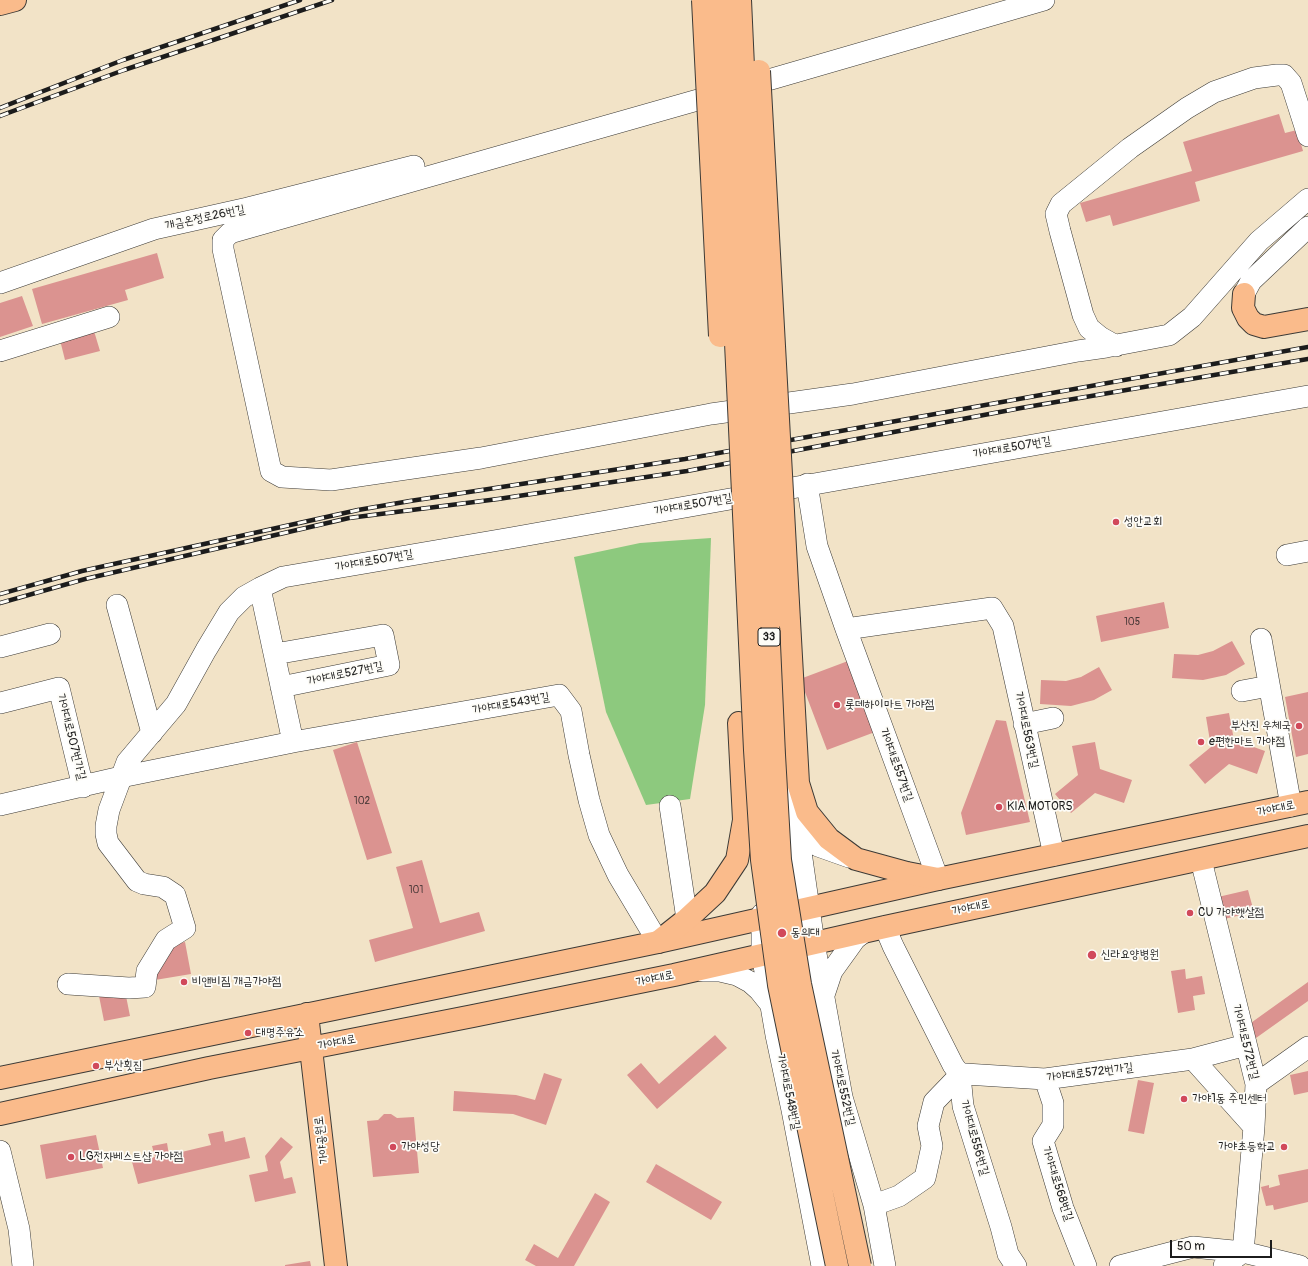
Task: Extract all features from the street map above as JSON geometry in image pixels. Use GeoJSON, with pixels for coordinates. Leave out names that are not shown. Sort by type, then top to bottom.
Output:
{"type":"FeatureCollection","features":[{"type":"Feature","properties":{"kind":"main road"},"geometry":{"type":"LineString","coordinates":[[0,4],[15,0]]}},
{"type":"Feature","properties":{"kind":"main road"},"geometry":{"type":"LineString","coordinates":[[658,942],[687,919],[715,893],[737,860],[744,820],[703,0]]}},
{"type":"Feature","properties":{"kind":"main road","name":"33"},"geometry":{"type":"LineString","coordinates":[[720,0],[754,726],[762,860],[779,986],[837,1266]]}},
{"type":"Feature","properties":{"kind":"main road","name":"33"},"geometry":{"type":"LineString","coordinates":[[740,0],[780,860],[800,984],[860,1266]]}},
{"type":"Feature","properties":{"kind":"main road"},"geometry":{"type":"LineString","coordinates":[[755,0],[798,783],[807,812],[829,839],[856,859],[907,873],[942,878]]}},
{"type":"Feature","properties":{"kind":"main road"},"geometry":{"type":"LineString","coordinates":[[1244,294],[1243,308],[1248,318],[1254,324],[1264,327],[1308,319]]}},
{"type":"Feature","properties":{"kind":"main road","name":"가야대로"},"geometry":{"type":"LineString","coordinates":[[0,1078],[658,942],[942,878],[1300,804]]}},
{"type":"Feature","properties":{"kind":"main road","name":"가야대로"},"geometry":{"type":"LineString","coordinates":[[0,1114],[209,1068],[692,971],[956,911],[1308,836]]}},
{"type":"Feature","properties":{"kind":"main road"},"geometry":{"type":"LineString","coordinates":[[942,878],[921,891],[918,897],[919,904],[925,908],[956,911]]}},
{"type":"Feature","properties":{"kind":"main road","name":"가야공원로"},"geometry":{"type":"LineString","coordinates":[[307,1014],[336,1266]]}},
{"type":"Feature","properties":{"kind":"street"},"geometry":{"type":"LineString","coordinates":[[1044,0],[230,233],[223,240],[223,249],[271,471],[282,477],[331,480],[481,458],[711,414],[854,394],[1170,335],[1192,317],[1259,240],[1308,199]]}},
{"type":"Feature","properties":{"kind":"street"},"geometry":{"type":"LineString","coordinates":[[1116,346],[1100,337],[1089,328],[1083,315],[1056,214],[1061,204],[1130,148],[1187,108],[1214,92],[1254,78],[1284,75],[1291,83],[1308,136]]}},
{"type":"Feature","properties":{"kind":"street","name":"개금온정로26번길"},"geometry":{"type":"LineString","coordinates":[[0,283],[154,229],[248,208],[414,166]]}},
{"type":"Feature","properties":{"kind":"street"},"geometry":{"type":"LineString","coordinates":[[1244,294],[1251,281],[1308,227]]}},
{"type":"Feature","properties":{"kind":"street"},"geometry":{"type":"LineString","coordinates":[[0,350],[109,317]]}},
{"type":"Feature","properties":{"kind":"street","name":"가야대로507번길"},"geometry":{"type":"LineString","coordinates":[[68,984],[129,988],[145,987],[147,971],[166,940],[185,928],[175,895],[162,887],[144,884],[137,881],[108,843],[106,826],[109,810],[127,762],[176,704],[229,612],[244,597],[283,577],[511,538],[807,484],[1308,396]]}},
{"type":"Feature","properties":{"kind":"street","name":"가야대로557번길"},"geometry":{"type":"LineString","coordinates":[[807,484],[818,546],[846,629],[942,878]]}},
{"type":"Feature","properties":{"kind":"street"},"geometry":{"type":"LineString","coordinates":[[1286,555],[1308,550]]}},
{"type":"Feature","properties":{"kind":"street"},"geometry":{"type":"LineString","coordinates":[[83,787],[121,777],[293,742],[260,588]]}},
{"type":"Feature","properties":{"kind":"street"},"geometry":{"type":"LineString","coordinates":[[117,605],[152,733]]}},
{"type":"Feature","properties":{"kind":"street","name":"가야대로563번길"},"geometry":{"type":"LineString","coordinates":[[846,629],[992,608],[1003,626],[1054,856]]}},
{"type":"Feature","properties":{"kind":"street"},"geometry":{"type":"LineString","coordinates":[[0,647],[50,634]]}},
{"type":"Feature","properties":{"kind":"street","name":"가야대로527번길"},"geometry":{"type":"LineString","coordinates":[[274,654],[383,635],[389,665],[281,687]]}},
{"type":"Feature","properties":{"kind":"street"},"geometry":{"type":"LineString","coordinates":[[1261,639],[1269,686],[1300,804]]}},
{"type":"Feature","properties":{"kind":"street"},"geometry":{"type":"LineString","coordinates":[[1242,691],[1269,686]]}},
{"type":"Feature","properties":{"kind":"street","name":"가야대로507번가길"},"geometry":{"type":"LineString","coordinates":[[0,703],[59,688],[83,787],[0,805]]}},
{"type":"Feature","properties":{"kind":"street","name":"가야대로543번길"},"geometry":{"type":"LineString","coordinates":[[293,742],[559,696],[570,711],[589,800],[599,835],[618,876],[658,942]]}},
{"type":"Feature","properties":{"kind":"street"},"geometry":{"type":"LineString","coordinates":[[1024,724],[1053,718]]}},
{"type":"Feature","properties":{"kind":"street"},"geometry":{"type":"LineString","coordinates":[[732,868],[748,855],[764,778],[765,721],[787,800],[797,824],[818,846],[856,859]]}},
{"type":"Feature","properties":{"kind":"street","name":"가야대로548번길"},"geometry":{"type":"LineString","coordinates":[[764,778],[762,954],[822,1266]]}},
{"type":"Feature","properties":{"kind":"street"},"geometry":{"type":"LineString","coordinates":[[670,806],[687,919]]}},
{"type":"Feature","properties":{"kind":"street","name":"가야대로552번길"},"geometry":{"type":"LineString","coordinates":[[797,824],[814,943],[842,1097],[874,1206],[886,1266]]}},
{"type":"Feature","properties":{"kind":"street","name":"가야대로572번길"},"geometry":{"type":"LineString","coordinates":[[1201,860],[1256,1084],[1254,1127],[1243,1252]]}},
{"type":"Feature","properties":{"kind":"street","name":"가야대로556번길"},"geometry":{"type":"LineString","coordinates":[[885,927],[953,1066],[960,1076],[963,1106],[1008,1254],[1016,1266]]}},
{"type":"Feature","properties":{"kind":"street"},"geometry":{"type":"LineString","coordinates":[[824,995],[832,971],[855,939],[864,932]]}},
{"type":"Feature","properties":{"kind":"street"},"geometry":{"type":"LineString","coordinates":[[692,971],[720,971],[737,975],[750,982],[759,990],[771,1006]]}},
{"type":"Feature","properties":{"kind":"street","name":"가야대로572번가길"},"geometry":{"type":"LineString","coordinates":[[960,1076],[964,1074],[1045,1079],[1193,1059],[1246,1045]]}},
{"type":"Feature","properties":{"kind":"street"},"geometry":{"type":"LineString","coordinates":[[1256,1084],[1308,1047]]}},
{"type":"Feature","properties":{"kind":"street"},"geometry":{"type":"LineString","coordinates":[[1193,1059],[1254,1127]]}},
{"type":"Feature","properties":{"kind":"street"},"geometry":{"type":"LineString","coordinates":[[874,1206],[899,1196],[925,1178],[932,1146],[928,1126],[934,1102],[960,1076]]}},
{"type":"Feature","properties":{"kind":"street","name":"가야대로568번길"},"geometry":{"type":"LineString","coordinates":[[1045,1079],[1053,1103],[1053,1126],[1043,1141],[1063,1208],[1086,1266]]}},
{"type":"Feature","properties":{"kind":"street"},"geometry":{"type":"LineString","coordinates":[[0,1152],[19,1229],[23,1266]]}},
{"type":"Feature","properties":{"kind":"street"},"geometry":{"type":"LineString","coordinates":[[1120,1266],[1193,1247],[1243,1252],[1300,1266]]}},
{"type":"Feature","properties":{"kind":"street"},"geometry":{"type":"LineString","coordinates":[[1224,1266],[1243,1252]]}},
{"type":"Feature","properties":{"kind":"green space"},"geometry":{"type":"Polygon","coordinates":[[[711,538],[705,705],[690,799],[646,805],[606,712],[574,557],[640,543],[711,538]]]}},
{"type":"Feature","properties":{"kind":"building"},"geometry":{"type":"Polygon","coordinates":[[[1279,114],[1285,133],[1297,130],[1303,151],[1195,182],[1200,201],[1113,226],[1110,215],[1086,222],[1080,203],[1192,171],[1183,142],[1279,114]]]}},
{"type":"Feature","properties":{"kind":"building"},"geometry":{"type":"Polygon","coordinates":[[[157,253],[164,278],[125,290],[128,300],[42,324],[32,289],[157,253]]]}},
{"type":"Feature","properties":{"kind":"building"},"geometry":{"type":"Polygon","coordinates":[[[22,296],[33,326],[0,337],[0,303],[22,296]]]}},
{"type":"Feature","properties":{"kind":"building"},"geometry":{"type":"Polygon","coordinates":[[[94,331],[100,351],[65,360],[60,340],[94,331]]]}},
{"type":"Feature","properties":{"kind":"building"},"geometry":{"type":"Polygon","coordinates":[[[1164,602],[1169,628],[1101,642],[1096,616],[1164,602]]]}},
{"type":"Feature","properties":{"kind":"building"},"geometry":{"type":"Polygon","coordinates":[[[1232,641],[1245,664],[1226,675],[1203,680],[1172,678],[1174,654],[1198,655],[1213,651],[1232,641]]]}},
{"type":"Feature","properties":{"kind":"building","name":"롯데하이마트 가야점"},"geometry":{"type":"Polygon","coordinates":[[[848,661],[875,732],[827,750],[800,679],[848,661]]]}},
{"type":"Feature","properties":{"kind":"building"},"geometry":{"type":"Polygon","coordinates":[[[1099,667],[1112,690],[1094,700],[1071,706],[1040,704],[1041,680],[1066,681],[1081,677],[1099,667]]]}},
{"type":"Feature","properties":{"kind":"building","name":"부산진 우체국"},"geometry":{"type":"Polygon","coordinates":[[[1308,692],[1308,754],[1296,757],[1285,697],[1308,692]]]}},
{"type":"Feature","properties":{"kind":"building"},"geometry":{"type":"Polygon","coordinates":[[[1229,713],[1234,740],[1265,751],[1257,774],[1229,764],[1205,784],[1189,765],[1211,747],[1206,717],[1229,713]]]}},
{"type":"Feature","properties":{"kind":"building"},"geometry":{"type":"Polygon","coordinates":[[[996,720],[1006,721],[1030,822],[966,835],[961,813],[996,720]]]}},
{"type":"Feature","properties":{"kind":"building"},"geometry":{"type":"Polygon","coordinates":[[[357,742],[392,853],[367,860],[333,750],[357,742]]]}},
{"type":"Feature","properties":{"kind":"building"},"geometry":{"type":"Polygon","coordinates":[[[1095,742],[1100,769],[1132,780],[1124,803],[1095,793],[1071,813],[1055,794],[1078,775],[1072,746],[1095,742]]]}},
{"type":"Feature","properties":{"kind":"building"},"geometry":{"type":"Polygon","coordinates":[[[422,860],[440,923],[479,912],[485,931],[375,962],[369,940],[413,928],[396,867],[422,860]]]}},
{"type":"Feature","properties":{"kind":"building"},"geometry":{"type":"Polygon","coordinates":[[[1248,890],[1254,912],[1224,919],[1218,897],[1248,890]]]}},
{"type":"Feature","properties":{"kind":"building"},"geometry":{"type":"Polygon","coordinates":[[[185,942],[191,974],[155,980],[168,945],[185,942]]]}},
{"type":"Feature","properties":{"kind":"building"},"geometry":{"type":"Polygon","coordinates":[[[1185,969],[1186,979],[1202,976],[1205,994],[1193,996],[1195,1010],[1178,1013],[1171,971],[1185,969]]]}},
{"type":"Feature","properties":{"kind":"building"},"geometry":{"type":"Polygon","coordinates":[[[1308,982],[1308,1001],[1256,1038],[1248,1025],[1308,982]]]}},
{"type":"Feature","properties":{"kind":"building"},"geometry":{"type":"Polygon","coordinates":[[[125,991],[130,1016],[104,1021],[99,996],[125,991]]]}},
{"type":"Feature","properties":{"kind":"building"},"geometry":{"type":"Polygon","coordinates":[[[715,1035],[727,1048],[657,1109],[627,1075],[641,1063],[659,1084],[715,1035]]]}},
{"type":"Feature","properties":{"kind":"building"},"geometry":{"type":"Polygon","coordinates":[[[1308,1071],[1308,1092],[1294,1095],[1290,1075],[1308,1071]]]}},
{"type":"Feature","properties":{"kind":"building"},"geometry":{"type":"Polygon","coordinates":[[[544,1073],[562,1079],[546,1125],[513,1114],[453,1111],[454,1091],[516,1095],[535,1100],[544,1073]]]}},
{"type":"Feature","properties":{"kind":"building"},"geometry":{"type":"Polygon","coordinates":[[[1138,1080],[1154,1083],[1144,1134],[1128,1131],[1138,1080]]]}},
{"type":"Feature","properties":{"kind":"building","name":"가야성당"},"geometry":{"type":"Polygon","coordinates":[[[384,1114],[391,1114],[397,1118],[414,1117],[419,1173],[373,1177],[367,1121],[378,1120],[384,1114]]]}},
{"type":"Feature","properties":{"kind":"building"},"geometry":{"type":"Polygon","coordinates":[[[223,1131],[225,1142],[245,1137],[250,1158],[138,1184],[132,1162],[155,1157],[152,1146],[167,1143],[169,1155],[211,1145],[208,1134],[223,1131]]]}},
{"type":"Feature","properties":{"kind":"building","name":"LG전자베스트샵 가야점"},"geometry":{"type":"Polygon","coordinates":[[[96,1135],[103,1168],[46,1179],[40,1145],[96,1135]]]}},
{"type":"Feature","properties":{"kind":"building"},"geometry":{"type":"Polygon","coordinates":[[[281,1137],[293,1147],[280,1162],[284,1179],[292,1177],[296,1193],[255,1202],[249,1175],[268,1171],[265,1156],[281,1137]]]}},
{"type":"Feature","properties":{"kind":"building"},"geometry":{"type":"Polygon","coordinates":[[[656,1164],[722,1202],[711,1220],[646,1182],[656,1164]]]}},
{"type":"Feature","properties":{"kind":"building"},"geometry":{"type":"Polygon","coordinates":[[[1308,1169],[1308,1202],[1274,1210],[1273,1205],[1266,1206],[1261,1187],[1269,1185],[1269,1188],[1280,1185],[1278,1175],[1308,1169]]]}},
{"type":"Feature","properties":{"kind":"building"},"geometry":{"type":"Polygon","coordinates":[[[595,1193],[610,1202],[574,1266],[536,1266],[525,1260],[534,1244],[558,1258],[595,1193]]]}},
{"type":"Feature","properties":{"kind":"building"},"geometry":{"type":"Polygon","coordinates":[[[310,1261],[311,1266],[285,1266],[285,1265],[310,1261]]]}},
{"type":"Feature","properties":{"kind":"railway"},"geometry":{"type":"LineString","coordinates":[[0,108],[123,60],[300,0]]}},
{"type":"Feature","properties":{"kind":"railway"},"geometry":{"type":"LineString","coordinates":[[0,116],[124,70],[332,0]]}},
{"type":"Feature","properties":{"kind":"railway"},"geometry":{"type":"LineString","coordinates":[[0,594],[82,571],[358,510],[685,459],[1308,347]]}},
{"type":"Feature","properties":{"kind":"railway"},"geometry":{"type":"LineString","coordinates":[[0,603],[85,579],[349,518],[498,499],[687,471],[1021,408],[1308,359]]}},
{"type":"Feature","properties":{"kind":"place","name":"성안교회"},"geometry":{"type":"Point","coordinates":[1116,522]}},
{"type":"Feature","properties":{"kind":"place","name":"롯데하이마트 가야점"},"geometry":{"type":"Point","coordinates":[837,705]}},
{"type":"Feature","properties":{"kind":"place","name":"부산진 우체국"},"geometry":{"type":"Point","coordinates":[1299,726]}},
{"type":"Feature","properties":{"kind":"place","name":"e편한마트 가야점"},"geometry":{"type":"Point","coordinates":[1201,742]}},
{"type":"Feature","properties":{"kind":"place","name":"KIA MOTORS"},"geometry":{"type":"Point","coordinates":[999,807]}},
{"type":"Feature","properties":{"kind":"place","name":"CU 가야햇살점"},"geometry":{"type":"Point","coordinates":[1190,913]}},
{"type":"Feature","properties":{"kind":"place","name":"동의대"},"geometry":{"type":"Point","coordinates":[782,933]}},
{"type":"Feature","properties":{"kind":"place","name":"신라요양병원"},"geometry":{"type":"Point","coordinates":[1092,955]}},
{"type":"Feature","properties":{"kind":"place","name":"비앤비짐 개금가야점"},"geometry":{"type":"Point","coordinates":[184,982]}},
{"type":"Feature","properties":{"kind":"place","name":"대명주유소"},"geometry":{"type":"Point","coordinates":[248,1033]}},
{"type":"Feature","properties":{"kind":"place","name":"부산횟집"},"geometry":{"type":"Point","coordinates":[96,1066]}},
{"type":"Feature","properties":{"kind":"place","name":"가야1동 주민센터"},"geometry":{"type":"Point","coordinates":[1184,1099]}},
{"type":"Feature","properties":{"kind":"place","name":"가야성당"},"geometry":{"type":"Point","coordinates":[393,1147]}},
{"type":"Feature","properties":{"kind":"place","name":"가야초등학교"},"geometry":{"type":"Point","coordinates":[1284,1147]}},
{"type":"Feature","properties":{"kind":"place","name":"LG전자베스트샵 가야점"},"geometry":{"type":"Point","coordinates":[71,1157]}}]}
